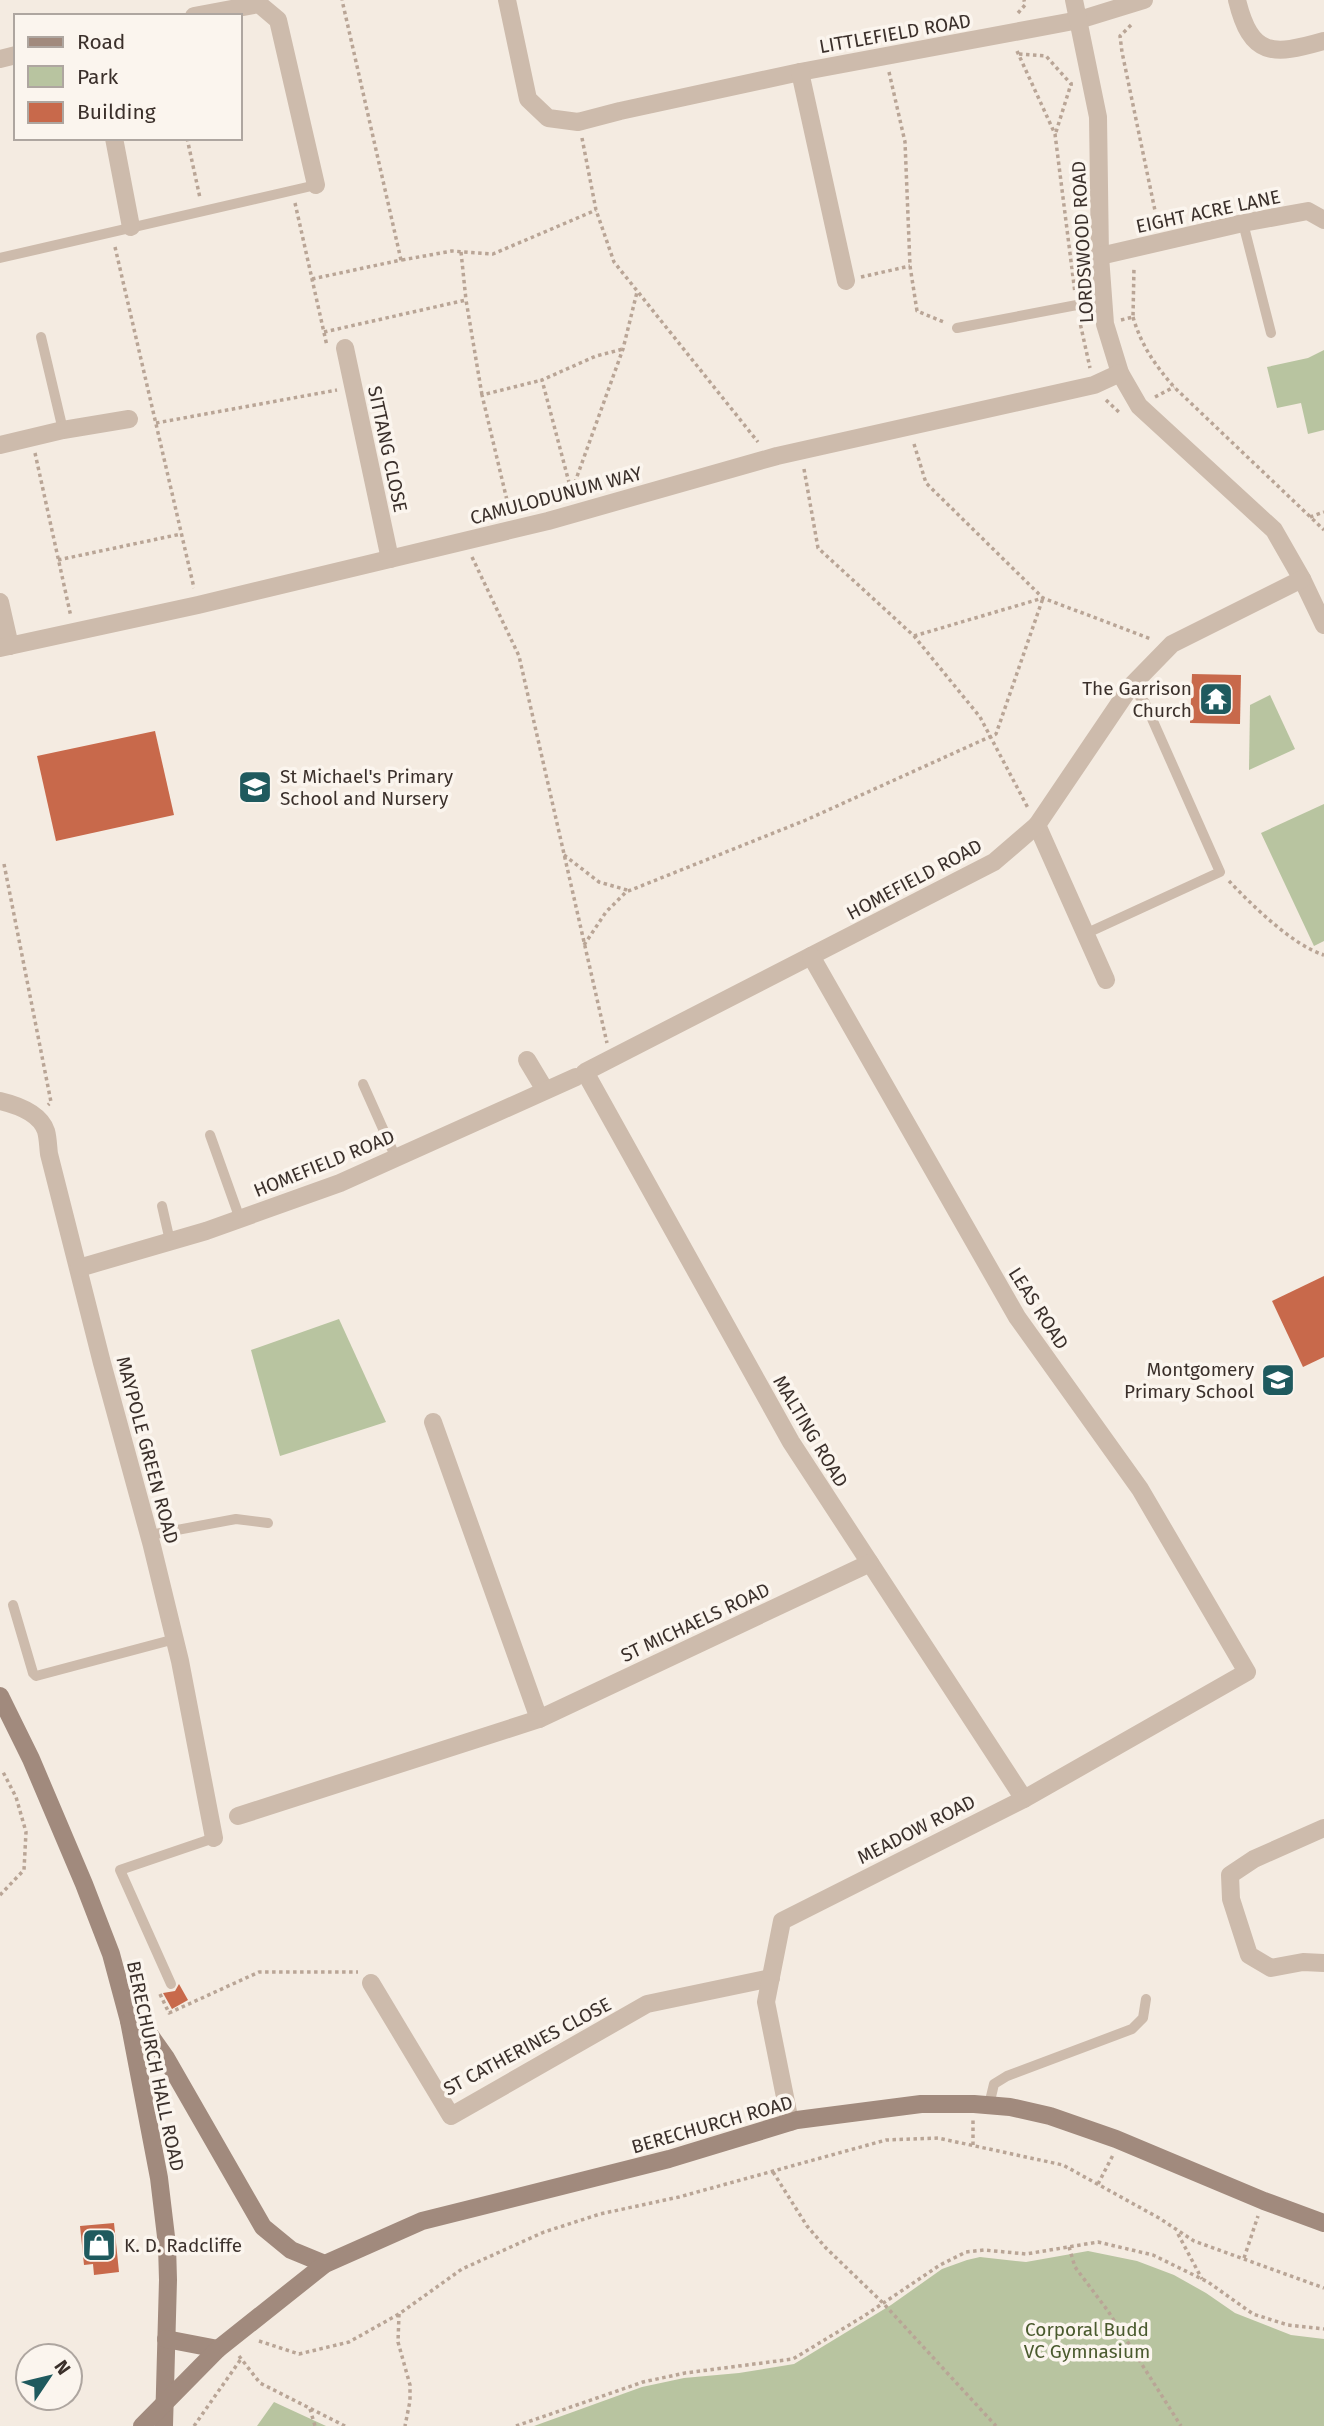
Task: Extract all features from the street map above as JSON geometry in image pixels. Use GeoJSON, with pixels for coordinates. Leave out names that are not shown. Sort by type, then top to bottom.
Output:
{"type":"FeatureCollection","features":[{"type":"Feature","properties":{"kind":"street","name":"LITTLEFIELD ROAD"},"geometry":{"type":"LineString","coordinates":[[507,0],[528,99],[548,118],[579,122],[800,72],[1079,20],[1142,0]]}},
{"type":"Feature","properties":{"kind":"street","name":"LORDSWOOD ROAD"},"geometry":{"type":"LineString","coordinates":[[1073,0],[1098,117],[1100,256],[1105,324],[1120,373],[1139,406],[1274,530],[1324,625]]}},
{"type":"Feature","properties":{"kind":"street"},"geometry":{"type":"LineString","coordinates":[[1237,0],[1243,24],[1253,41],[1271,49],[1291,51],[1324,41]]}},
{"type":"Feature","properties":{"kind":"street"},"geometry":{"type":"LineString","coordinates":[[205,14],[260,4],[278,20],[316,185]]}},
{"type":"Feature","properties":{"kind":"street","name":"LITTLEFIELD ROAD"},"geometry":{"type":"LineString","coordinates":[[800,72],[846,281]]}},
{"type":"Feature","properties":{"kind":"street"},"geometry":{"type":"LineString","coordinates":[[114,140],[131,227]]}},
{"type":"Feature","properties":{"kind":"street","name":"EIGHT ACRE LANE"},"geometry":{"type":"LineString","coordinates":[[1100,256],[1308,211],[1324,220]]}},
{"type":"Feature","properties":{"kind":"street","name":"SITTANG CLOSE"},"geometry":{"type":"LineString","coordinates":[[345,348],[390,559]]}},
{"type":"Feature","properties":{"kind":"street","name":"CAMULODUNUM WAY"},"geometry":{"type":"LineString","coordinates":[[5,647],[198,605],[514,530],[777,456],[1094,385],[1120,373]]}},
{"type":"Feature","properties":{"kind":"street"},"geometry":{"type":"LineString","coordinates":[[0,445],[129,419]]}},
{"type":"Feature","properties":{"kind":"street","name":"HOMEFIELD ROAD"},"geometry":{"type":"LineString","coordinates":[[79,1268],[240,1219],[340,1183],[581,1074],[993,862],[1037,825],[1131,686],[1172,644],[1302,579]]}},
{"type":"Feature","properties":{"kind":"street"},"geometry":{"type":"LineString","coordinates":[[0,602],[5,647]]}},
{"type":"Feature","properties":{"kind":"street"},"geometry":{"type":"LineString","coordinates":[[1037,825],[1106,980]]}},
{"type":"Feature","properties":{"kind":"street","name":"LEAS ROAD"},"geometry":{"type":"LineString","coordinates":[[811,956],[1017,1317],[1140,1489],[1247,1672]]}},
{"type":"Feature","properties":{"kind":"street"},"geometry":{"type":"LineString","coordinates":[[527,1060],[545,1090]]}},
{"type":"Feature","properties":{"kind":"street","name":"MALTING ROAD"},"geometry":{"type":"LineString","coordinates":[[581,1074],[791,1442],[1024,1798]]}},
{"type":"Feature","properties":{"kind":"street"},"geometry":{"type":"LineString","coordinates":[[0,1101],[18,1105],[36,1119]]}},
{"type":"Feature","properties":{"kind":"street","name":"MAYPOLE GREEN ROAD"},"geometry":{"type":"LineString","coordinates":[[36,1119],[45,1129],[102,1363],[150,1535],[175,1639],[214,1838]]}},
{"type":"Feature","properties":{"kind":"street"},"geometry":{"type":"LineString","coordinates":[[433,1422],[539,1718]]}},
{"type":"Feature","properties":{"kind":"street","name":"ST MICHAELS ROAD"},"geometry":{"type":"LineString","coordinates":[[238,1816],[539,1718],[870,1563]]}},
{"type":"Feature","properties":{"kind":"street","name":"MEADOW ROAD"},"geometry":{"type":"LineString","coordinates":[[790,2122],[766,2003],[782,1921],[1024,1798],[1247,1672]]}},
{"type":"Feature","properties":{"kind":"street","name":"BERECHURCH HALL ROAD"},"geometry":{"type":"LineString","coordinates":[[0,1696],[31,1759],[84,1884],[111,1954],[129,2021],[159,2178],[168,2280],[164,2426]]}},
{"type":"Feature","properties":{"kind":"street"},"geometry":{"type":"LineString","coordinates":[[1324,1828],[1254,1859],[1230,1875],[1231,1899],[1249,1955],[1271,1968],[1303,1962],[1324,1963]]}},
{"type":"Feature","properties":{"kind":"street","name":"ST CATHERINES CLOSE"},"geometry":{"type":"LineString","coordinates":[[371,1983],[451,2116],[647,2004],[771,1978]]}},
{"type":"Feature","properties":{"kind":"street"},"geometry":{"type":"LineString","coordinates":[[129,2021],[142,2024],[166,2058],[263,2227],[291,2250],[324,2264]]}},
{"type":"Feature","properties":{"kind":"street","name":"BERECHURCH ROAD"},"geometry":{"type":"LineString","coordinates":[[142,2426],[229,2339],[324,2264],[422,2221],[670,2159],[790,2122],[921,2104],[981,2104],[1049,2116],[1120,2141],[1324,2223]]}},
{"type":"Feature","properties":{"kind":"street"},"geometry":{"type":"LineString","coordinates":[[166,2339],[229,2339]]}},
{"type":"Feature","properties":{"kind":"lane"},"geometry":{"type":"LineString","coordinates":[[0,258],[316,185]]}},
{"type":"Feature","properties":{"kind":"lane"},"geometry":{"type":"LineString","coordinates":[[1243,223],[1271,333]]}},
{"type":"Feature","properties":{"kind":"lane"},"geometry":{"type":"LineString","coordinates":[[957,328],[1103,300]]}},
{"type":"Feature","properties":{"kind":"lane"},"geometry":{"type":"LineString","coordinates":[[41,337],[64,430]]}},
{"type":"Feature","properties":{"kind":"lane"},"geometry":{"type":"LineString","coordinates":[[1085,934],[1220,872],[1145,703],[1131,686]]}},
{"type":"Feature","properties":{"kind":"lane"},"geometry":{"type":"LineString","coordinates":[[363,1084],[396,1158]]}},
{"type":"Feature","properties":{"kind":"lane"},"geometry":{"type":"LineString","coordinates":[[209,1135],[240,1219]]}},
{"type":"Feature","properties":{"kind":"lane"},"geometry":{"type":"LineString","coordinates":[[162,1206],[170,1241]]}},
{"type":"Feature","properties":{"kind":"lane"},"geometry":{"type":"LineString","coordinates":[[150,1535],[236,1519],[268,1523]]}},
{"type":"Feature","properties":{"kind":"lane"},"geometry":{"type":"LineString","coordinates":[[12,1605],[36,1676],[175,1639]]}},
{"type":"Feature","properties":{"kind":"lane"},"geometry":{"type":"LineString","coordinates":[[171,1984],[120,1870],[214,1838]]}},
{"type":"Feature","properties":{"kind":"lane"},"geometry":{"type":"LineString","coordinates":[[981,2104],[994,2084],[1007,2076],[1132,2029],[1143,2018],[1146,1999]]}},
{"type":"Feature","properties":{"kind":"path"},"geometry":{"type":"LineString","coordinates":[[342,0],[401,260]]}},
{"type":"Feature","properties":{"kind":"path"},"geometry":{"type":"LineString","coordinates":[[1025,5],[1028,0]]}},
{"type":"Feature","properties":{"kind":"path"},"geometry":{"type":"LineString","coordinates":[[1142,0],[1143,20],[1129,26],[1120,36],[1162,242]]}},
{"type":"Feature","properties":{"kind":"path"},"geometry":{"type":"LineString","coordinates":[[994,36],[998,50],[1016,48],[1055,134],[1076,305],[1094,385]]}},
{"type":"Feature","properties":{"kind":"path"},"geometry":{"type":"LineString","coordinates":[[1019,54],[1046,57],[1071,84]]}},
{"type":"Feature","properties":{"kind":"path"},"geometry":{"type":"LineString","coordinates":[[886,56],[905,142],[910,266],[918,311],[957,328]]}},
{"type":"Feature","properties":{"kind":"path"},"geometry":{"type":"LineString","coordinates":[[1071,84],[1090,79]]}},
{"type":"Feature","properties":{"kind":"path"},"geometry":{"type":"LineString","coordinates":[[1055,134],[1071,84]]}},
{"type":"Feature","properties":{"kind":"path"},"geometry":{"type":"LineString","coordinates":[[579,122],[596,210],[614,262],[756,441],[777,456]]}},
{"type":"Feature","properties":{"kind":"path"},"geometry":{"type":"LineString","coordinates":[[187,140],[203,211]]}},
{"type":"Feature","properties":{"kind":"path"},"geometry":{"type":"LineString","coordinates":[[292,191],[328,347],[345,348]]}},
{"type":"Feature","properties":{"kind":"path"},"geometry":{"type":"LineString","coordinates":[[312,279],[452,251],[493,254],[596,210]]}},
{"type":"Feature","properties":{"kind":"path"},"geometry":{"type":"LineString","coordinates":[[112,232],[198,605]]}},
{"type":"Feature","properties":{"kind":"path"},"geometry":{"type":"LineString","coordinates":[[461,252],[482,395],[514,530]]}},
{"type":"Feature","properties":{"kind":"path"},"geometry":{"type":"LineString","coordinates":[[1134,264],[1133,317],[1138,335],[1152,361],[1174,387],[1324,530]]}},
{"type":"Feature","properties":{"kind":"path"},"geometry":{"type":"LineString","coordinates":[[846,281],[910,266]]}},
{"type":"Feature","properties":{"kind":"path"},"geometry":{"type":"LineString","coordinates":[[563,517],[623,349],[638,292]]}},
{"type":"Feature","properties":{"kind":"path"},"geometry":{"type":"LineString","coordinates":[[324,332],[466,300]]}},
{"type":"Feature","properties":{"kind":"path"},"geometry":{"type":"LineString","coordinates":[[1105,324],[1133,317]]}},
{"type":"Feature","properties":{"kind":"path"},"geometry":{"type":"LineString","coordinates":[[482,395],[542,380],[596,356],[623,349]]}},
{"type":"Feature","properties":{"kind":"path"},"geometry":{"type":"LineString","coordinates":[[542,380],[571,493]]}},
{"type":"Feature","properties":{"kind":"path"},"geometry":{"type":"LineString","coordinates":[[156,423],[353,387]]}},
{"type":"Feature","properties":{"kind":"path"},"geometry":{"type":"LineString","coordinates":[[909,428],[926,483],[1043,598],[1152,639],[1166,650]]}},
{"type":"Feature","properties":{"kind":"path"},"geometry":{"type":"LineString","coordinates":[[32,438],[74,633]]}},
{"type":"Feature","properties":{"kind":"path"},"geometry":{"type":"LineString","coordinates":[[804,469],[818,548],[914,636],[980,717],[1037,825]]}},
{"type":"Feature","properties":{"kind":"path"},"geometry":{"type":"LineString","coordinates":[[1310,517],[1324,512]]}},
{"type":"Feature","properties":{"kind":"path"},"geometry":{"type":"LineString","coordinates":[[58,560],[181,534]]}},
{"type":"Feature","properties":{"kind":"path"},"geometry":{"type":"LineString","coordinates":[[470,552],[519,656],[611,1059]]}},
{"type":"Feature","properties":{"kind":"path"},"geometry":{"type":"LineString","coordinates":[[914,636],[1043,598]]}},
{"type":"Feature","properties":{"kind":"path"},"geometry":{"type":"LineString","coordinates":[[584,945],[606,912],[629,891],[806,820],[996,734],[1043,598]]}},
{"type":"Feature","properties":{"kind":"path"},"geometry":{"type":"LineString","coordinates":[[564,855],[600,882],[629,891]]}},
{"type":"Feature","properties":{"kind":"path"},"geometry":{"type":"LineString","coordinates":[[4,864],[51,1102],[36,1119]]}},
{"type":"Feature","properties":{"kind":"path"},"geometry":{"type":"LineString","coordinates":[[1220,872],[1253,907],[1312,951],[1324,955]]}},
{"type":"Feature","properties":{"kind":"path"},"geometry":{"type":"LineString","coordinates":[[0,1895],[24,1871],[26,1832],[16,1797],[3,1772]]}},
{"type":"Feature","properties":{"kind":"path"},"geometry":{"type":"LineString","coordinates":[[171,1984],[159,1992],[169,2013],[258,1972],[370,1972],[371,1983]]}},
{"type":"Feature","properties":{"kind":"path"},"geometry":{"type":"LineString","coordinates":[[973,2145],[981,2104]]}},
{"type":"Feature","properties":{"kind":"path"},"geometry":{"type":"LineString","coordinates":[[345,2426],[260,2383],[229,2339],[246,2336],[299,2354],[349,2342],[400,2314],[462,2269],[544,2232],[600,2214],[679,2197],[886,2140],[938,2138],[1063,2165],[1159,2218],[1194,2241],[1324,2288]]}},
{"type":"Feature","properties":{"kind":"path"},"geometry":{"type":"LineString","coordinates":[[1098,2184],[1120,2141]]}},
{"type":"Feature","properties":{"kind":"path"},"geometry":{"type":"LineString","coordinates":[[773,2172],[813,2234],[883,2303],[996,2426]]}},
{"type":"Feature","properties":{"kind":"path"},"geometry":{"type":"LineString","coordinates":[[1244,2258],[1264,2201]]}},
{"type":"Feature","properties":{"kind":"path"},"geometry":{"type":"LineString","coordinates":[[1177,2232],[1203,2280]]}},
{"type":"Feature","properties":{"kind":"path"},"geometry":{"type":"LineString","coordinates":[[516,2426],[643,2382],[685,2373],[793,2359],[940,2265],[966,2252],[984,2250],[1026,2254],[1097,2242],[1153,2255],[1203,2280],[1252,2314],[1288,2325],[1324,2329]]}},
{"type":"Feature","properties":{"kind":"path"},"geometry":{"type":"LineString","coordinates":[[1069,2246],[1075,2267],[1108,2312],[1181,2426]]}},
{"type":"Feature","properties":{"kind":"path"},"geometry":{"type":"LineString","coordinates":[[400,2314],[398,2342],[410,2385],[405,2426]]}},
{"type":"Feature","properties":{"kind":"path"},"geometry":{"type":"LineString","coordinates":[[194,2426],[241,2359]]}},
{"type":"Feature","properties":{"kind":"path"},"geometry":{"type":"LineString","coordinates":[[310,2409],[315,2426]]}},
{"type":"Feature","properties":{"kind":"green space"},"geometry":{"type":"Polygon","coordinates":[[[1324,350],[1324,430],[1308,434],[1301,403],[1277,408],[1267,367],[1308,358],[1324,350]]]}},
{"type":"Feature","properties":{"kind":"green space"},"geometry":{"type":"Polygon","coordinates":[[[1270,695],[1295,749],[1249,770],[1250,705],[1270,695]]]}},
{"type":"Feature","properties":{"kind":"green space"},"geometry":{"type":"Polygon","coordinates":[[[1324,804],[1324,941],[1314,946],[1261,833],[1324,804]]]}},
{"type":"Feature","properties":{"kind":"green space"},"geometry":{"type":"Polygon","coordinates":[[[339,1319],[386,1422],[280,1456],[251,1350],[339,1319]]]}},
{"type":"Feature","properties":{"kind":"green space","name":"Corporal Budd VC Gymnasium"},"geometry":{"type":"Polygon","coordinates":[[[1088,2251],[1137,2261],[1174,2275],[1235,2313],[1291,2335],[1324,2339],[1324,2426],[534,2426],[642,2387],[684,2378],[794,2364],[891,2305],[942,2269],[967,2260],[980,2257],[1026,2262],[1088,2251]]]}},
{"type":"Feature","properties":{"kind":"green space"},"geometry":{"type":"Polygon","coordinates":[[[274,2402],[326,2426],[257,2426],[274,2402]]]}},
{"type":"Feature","properties":{"kind":"building","name":"The Garrison Church"},"geometry":{"type":"Polygon","coordinates":[[[1192,674],[1241,675],[1240,724],[1190,723],[1192,674]]]}},
{"type":"Feature","properties":{"kind":"building"},"geometry":{"type":"Polygon","coordinates":[[[155,731],[174,815],[56,841],[37,756],[155,731]]]}},
{"type":"Feature","properties":{"kind":"building"},"geometry":{"type":"Polygon","coordinates":[[[1324,1276],[1324,1357],[1303,1367],[1272,1301],[1324,1276]]]}},
{"type":"Feature","properties":{"kind":"building"},"geometry":{"type":"Polygon","coordinates":[[[179,1984],[188,2000],[172,2009],[163,1993],[175,1991],[179,1984]]]}},
{"type":"Feature","properties":{"kind":"building","name":"K. D. Radcliffe"},"geometry":{"type":"Polygon","coordinates":[[[114,2223],[119,2272],[94,2275],[93,2264],[84,2265],[80,2226],[114,2223]]]}},
{"type":"Feature","properties":{"kind":"place","name":"The Garrison Church"},"geometry":{"type":"Point","coordinates":[1216,699]}},
{"type":"Feature","properties":{"kind":"place","name":"St Michael's Primary School and Nursery"},"geometry":{"type":"Point","coordinates":[255,787]}},
{"type":"Feature","properties":{"kind":"place","name":"Montgomery Primary School"},"geometry":{"type":"Point","coordinates":[1278,1380]}},
{"type":"Feature","properties":{"kind":"place","name":"K. D. Radcliffe"},"geometry":{"type":"Point","coordinates":[99,2245]}}]}
